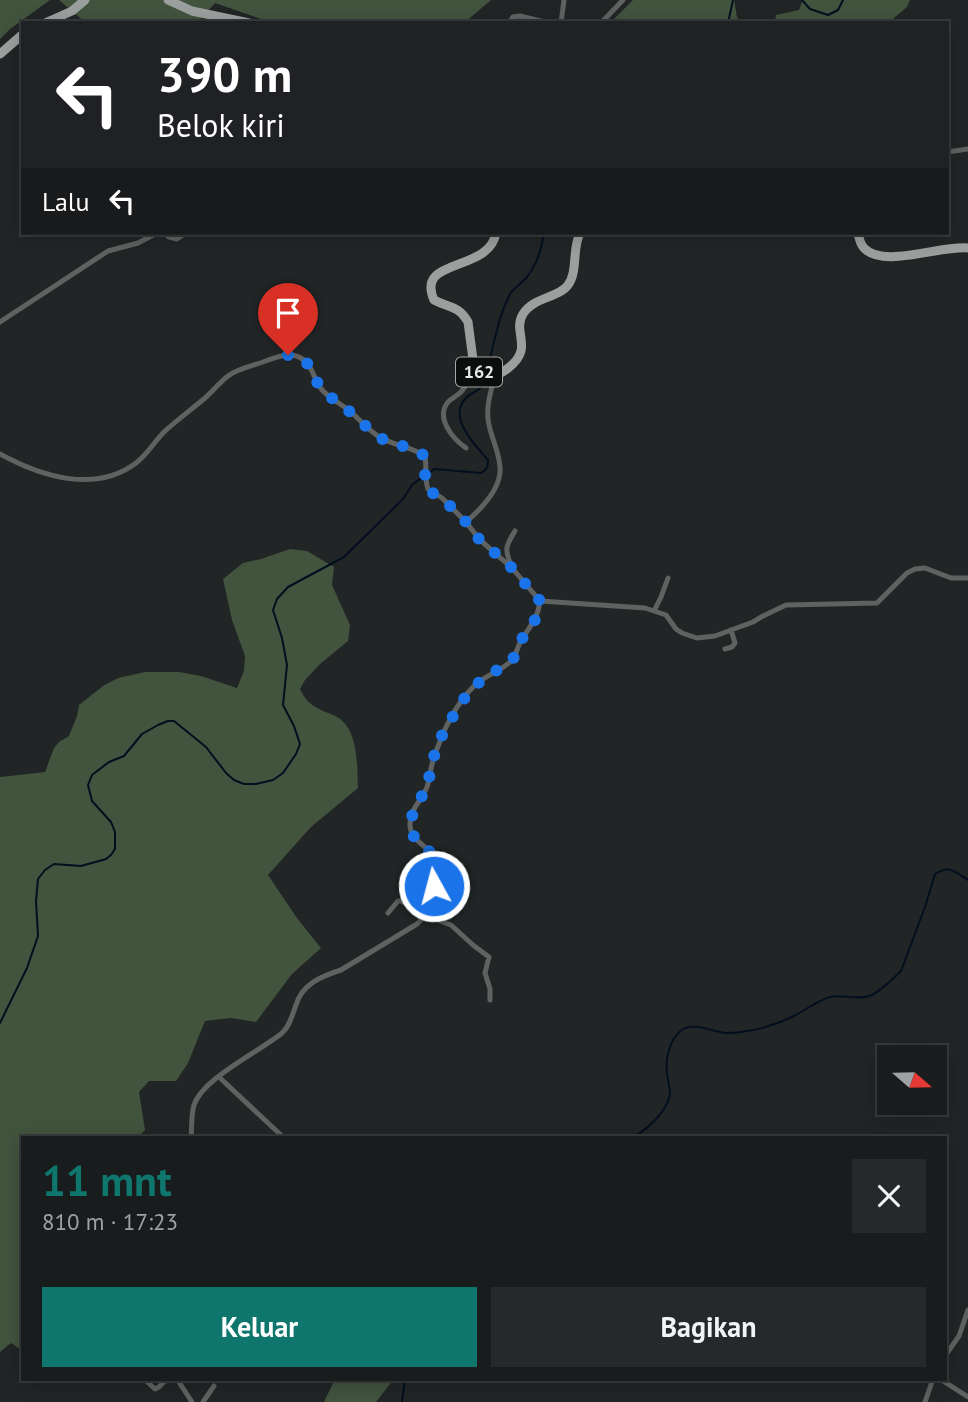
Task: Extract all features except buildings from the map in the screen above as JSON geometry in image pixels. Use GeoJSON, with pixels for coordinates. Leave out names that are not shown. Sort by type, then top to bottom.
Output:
{"type":"FeatureCollection","features":[{"type":"Feature","properties":{"kind":"main road"},"geometry":{"type":"LineString","coordinates":[[50,21],[72,11],[85,0]]}},
{"type":"Feature","properties":{"kind":"main road"},"geometry":{"type":"LineString","coordinates":[[168,0],[192,11],[240,21]]}},
{"type":"Feature","properties":{"kind":"main road"},"geometry":{"type":"LineString","coordinates":[[0,54],[21,36]]}},
{"type":"Feature","properties":{"kind":"main road","name":"162"},"geometry":{"type":"LineString","coordinates":[[495,235],[485,253],[439,272],[430,286],[433,300],[458,310],[468,322],[474,367],[484,375],[495,375],[503,371],[519,356],[522,344],[519,327],[526,310],[568,285],[572,277],[579,235]]}},
{"type":"Feature","properties":{"kind":"main road"},"geometry":{"type":"LineString","coordinates":[[859,235],[865,249],[882,256],[911,255],[952,247],[968,248]]}},
{"type":"Feature","properties":{"kind":"street"},"geometry":{"type":"LineString","coordinates":[[561,21],[564,0]]}},
{"type":"Feature","properties":{"kind":"street"},"geometry":{"type":"LineString","coordinates":[[603,21],[623,0]]}},
{"type":"Feature","properties":{"kind":"street"},"geometry":{"type":"LineString","coordinates":[[510,21],[513,17],[520,16],[541,21]]}},
{"type":"Feature","properties":{"kind":"street"},"geometry":{"type":"LineString","coordinates":[[949,152],[968,149]]}},
{"type":"Feature","properties":{"kind":"street"},"geometry":{"type":"LineString","coordinates":[[0,321],[108,251],[138,243],[153,235]]}},
{"type":"Feature","properties":{"kind":"street"},"geometry":{"type":"LineString","coordinates":[[166,235],[177,239],[183,235]]}},
{"type":"Feature","properties":{"kind":"street"},"geometry":{"type":"LineString","coordinates":[[0,454],[33,470],[61,477],[103,479],[115,475],[144,456],[162,434],[229,375],[263,362],[292,355],[309,364],[322,390],[378,437],[409,447],[425,456],[425,480],[428,489],[442,498],[479,539],[512,568],[540,601],[630,606],[654,611],[666,615],[676,629],[691,637],[705,638],[753,622],[786,605],[877,603],[915,569],[925,568],[951,578],[968,578]]}},
{"type":"Feature","properties":{"kind":"street"},"geometry":{"type":"LineString","coordinates":[[466,448],[451,434],[445,422],[444,410],[448,402],[461,392],[474,367]]}},
{"type":"Feature","properties":{"kind":"street"},"geometry":{"type":"LineString","coordinates":[[466,522],[489,497],[500,475],[499,458],[489,424],[488,401],[495,375]]}},
{"type":"Feature","properties":{"kind":"street"},"geometry":{"type":"LineString","coordinates":[[512,568],[506,548],[515,531]]}},
{"type":"Feature","properties":{"kind":"street"},"geometry":{"type":"LineString","coordinates":[[654,611],[668,578]]}},
{"type":"Feature","properties":{"kind":"street"},"geometry":{"type":"LineString","coordinates":[[191,1136],[195,1103],[204,1090],[283,1032],[296,1002],[307,986],[327,974],[341,970],[417,925],[426,916],[432,904],[434,861],[429,851],[414,837],[410,818],[428,786],[431,765],[440,739],[460,704],[474,686],[513,659],[521,640],[536,618],[540,601]]}},
{"type":"Feature","properties":{"kind":"street"},"geometry":{"type":"LineString","coordinates":[[725,649],[735,643],[731,630]]}},
{"type":"Feature","properties":{"kind":"street"},"geometry":{"type":"LineString","coordinates":[[388,913],[398,901],[416,909],[421,905],[432,904]]}},
{"type":"Feature","properties":{"kind":"street"},"geometry":{"type":"LineString","coordinates":[[426,916],[450,925],[489,956],[485,973],[490,1000]]}},
{"type":"Feature","properties":{"kind":"street"},"geometry":{"type":"LineString","coordinates":[[219,1077],[282,1136]]}},
{"type":"Feature","properties":{"kind":"street"},"geometry":{"type":"LineString","coordinates":[[947,1353],[959,1336],[968,1310]]}},
{"type":"Feature","properties":{"kind":"street"},"geometry":{"type":"LineString","coordinates":[[145,1381],[155,1389],[165,1381]]}},
{"type":"Feature","properties":{"kind":"street"},"geometry":{"type":"LineString","coordinates":[[178,1381],[192,1402]]}},
{"type":"Feature","properties":{"kind":"street"},"geometry":{"type":"LineString","coordinates":[[925,1402],[932,1381]]}},
{"type":"Feature","properties":{"kind":"street"},"geometry":{"type":"LineString","coordinates":[[943,1381],[968,1397]]}},
{"type":"Feature","properties":{"kind":"street"},"geometry":{"type":"LineString","coordinates":[[203,1402],[214,1386]]}},
{"type":"Feature","properties":{"kind":"green space"},"geometry":{"type":"Polygon","coordinates":[[[0,0],[50,0],[10,29],[0,39],[0,0]]]}},
{"type":"Feature","properties":{"kind":"green space"},"geometry":{"type":"Polygon","coordinates":[[[59,0],[491,0],[466,21],[264,21],[215,3],[199,21],[84,21],[59,0]]]}},
{"type":"Feature","properties":{"kind":"green space"},"geometry":{"type":"Polygon","coordinates":[[[633,0],[734,0],[740,21],[612,21],[633,0]]]}},
{"type":"Feature","properties":{"kind":"green space"},"geometry":{"type":"Polygon","coordinates":[[[803,0],[910,0],[907,7],[890,21],[775,21],[776,15],[799,10],[803,0]]]}},
{"type":"Feature","properties":{"kind":"green space"},"geometry":{"type":"Polygon","coordinates":[[[290,549],[307,551],[334,567],[332,585],[350,625],[348,641],[320,664],[300,689],[310,703],[341,720],[348,727],[355,747],[358,788],[311,827],[268,875],[321,948],[292,974],[256,1022],[231,1018],[205,1021],[188,1063],[176,1081],[149,1081],[139,1092],[145,1130],[139,1136],[21,1136],[21,1350],[11,1343],[0,1352],[0,777],[45,772],[54,748],[69,736],[79,705],[118,678],[145,672],[179,672],[237,688],[244,671],[245,656],[232,620],[223,579],[243,563],[290,549]]]}},
{"type":"Feature","properties":{"kind":"green space"},"geometry":{"type":"Polygon","coordinates":[[[334,1381],[392,1381],[376,1402],[324,1402],[334,1381]]]}},
{"type":"Feature","properties":{"kind":"waterway"},"geometry":{"type":"LineString","coordinates":[[728,21],[733,0]]}},
{"type":"Feature","properties":{"kind":"waterway"},"geometry":{"type":"LineString","coordinates":[[802,0],[810,9],[828,15],[838,10],[843,0]]}},
{"type":"Feature","properties":{"kind":"waterway"},"geometry":{"type":"LineString","coordinates":[[486,373],[506,304],[512,292],[533,268],[544,235]]}},
{"type":"Feature","properties":{"kind":"waterway"},"geometry":{"type":"LineString","coordinates":[[429,473],[434,469],[481,473],[487,468],[488,460],[465,430],[460,414],[466,398],[478,390],[484,379]]}},
{"type":"Feature","properties":{"kind":"waterway"},"geometry":{"type":"LineString","coordinates":[[0,1023],[27,968],[38,936],[38,879],[54,864],[81,866],[106,859],[115,849],[115,832],[111,822],[92,801],[88,785],[92,775],[109,762],[124,756],[142,734],[168,721],[174,721],[206,747],[234,780],[244,784],[256,784],[273,780],[283,773],[300,744],[283,705],[287,665],[273,610],[277,599],[288,587],[344,557],[403,499],[412,485],[424,476]]}},
{"type":"Feature","properties":{"kind":"waterway"},"geometry":{"type":"LineString","coordinates":[[636,1136],[656,1119],[668,1101],[668,1055],[672,1043],[683,1029],[696,1027],[727,1033],[747,1031],[786,1020],[830,997],[872,995],[901,971],[935,874],[948,870],[968,880]]}},
{"type":"Feature","properties":{"kind":"waterway"},"geometry":{"type":"LineString","coordinates":[[402,1402],[405,1381]]}},
{"type":"Feature","properties":{"kind":"route"},"geometry":{"type":"LineString","coordinates":[[288,355],[305,360],[322,390],[378,437],[409,447],[425,456],[425,480],[429,491],[442,498],[479,539],[512,568],[540,601],[536,618],[521,640],[513,659],[474,686],[460,704],[440,739],[431,765],[428,786],[410,818],[414,837],[429,851],[434,861],[434,886]]}}]}
